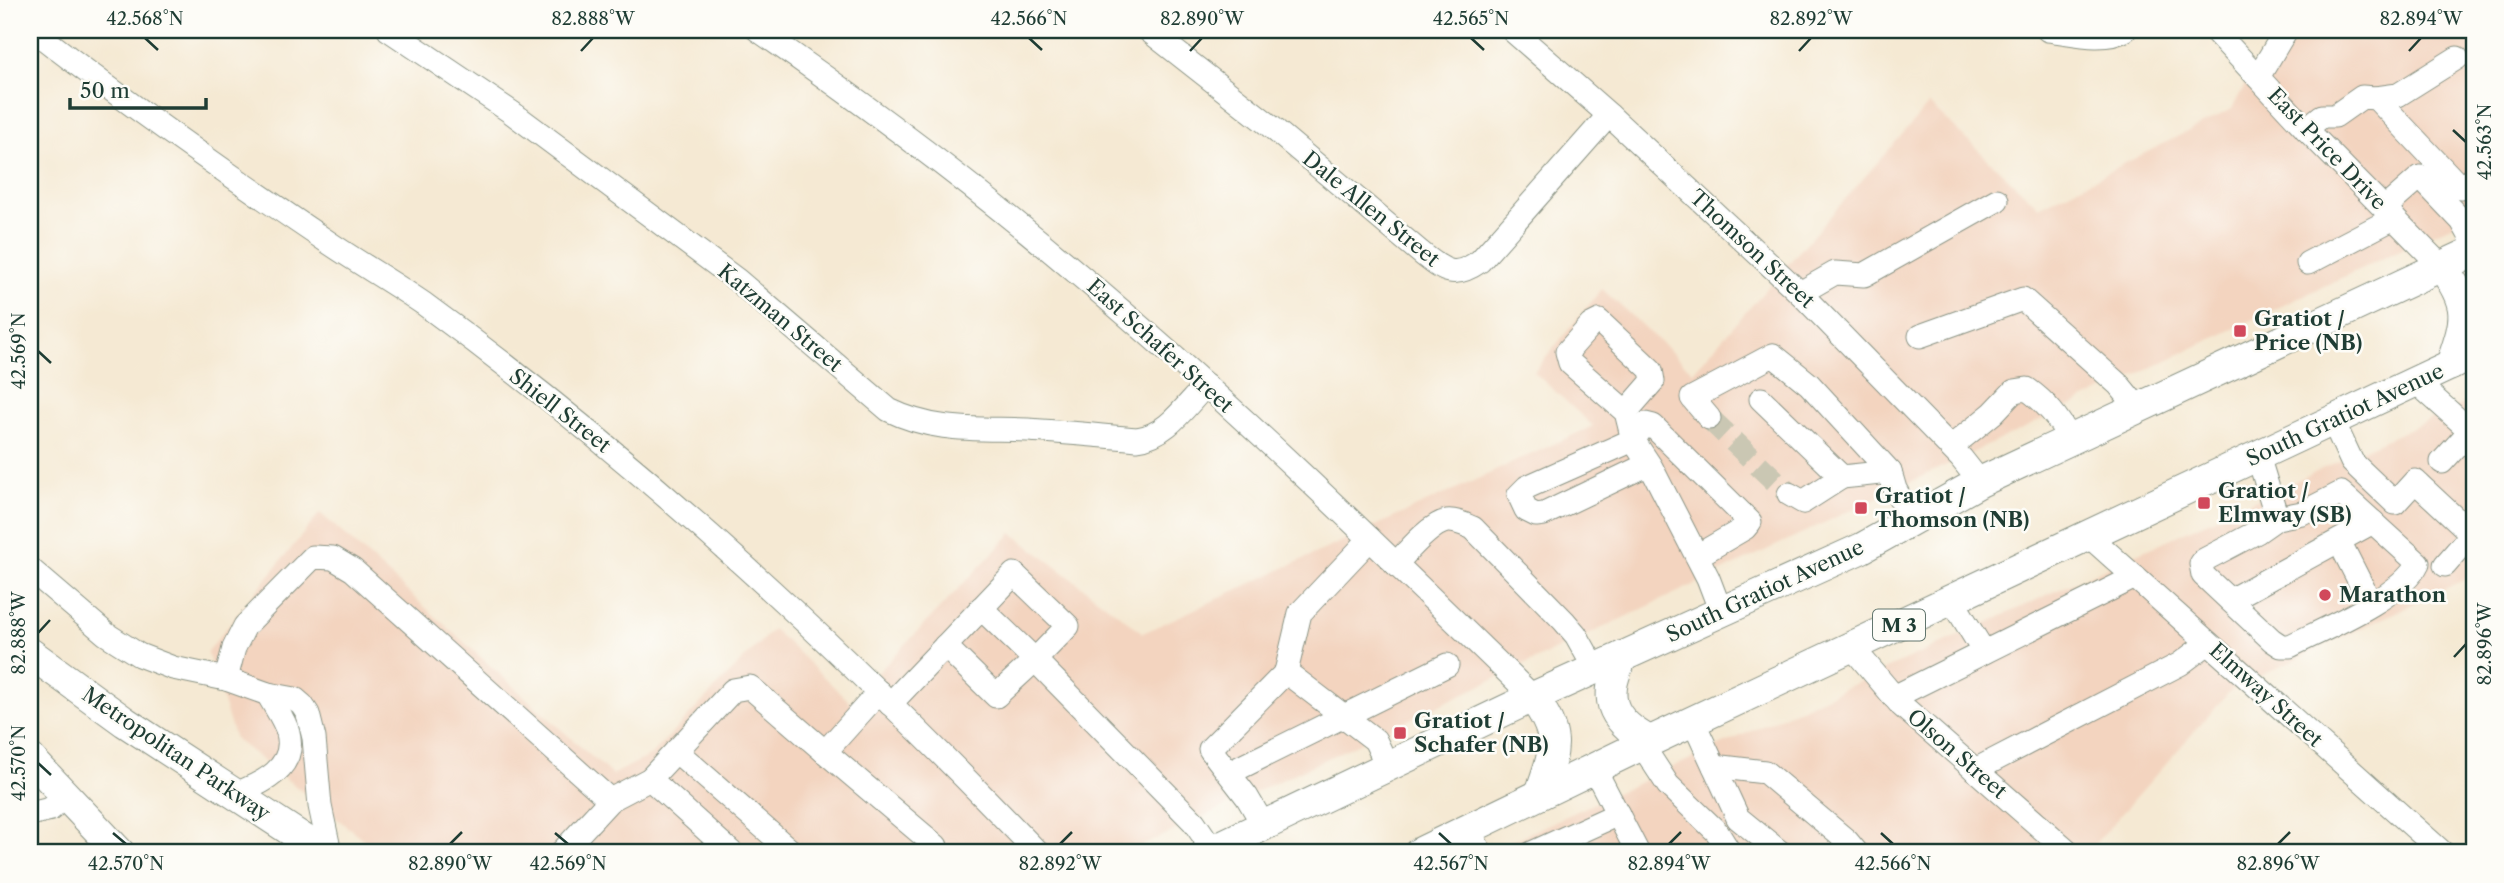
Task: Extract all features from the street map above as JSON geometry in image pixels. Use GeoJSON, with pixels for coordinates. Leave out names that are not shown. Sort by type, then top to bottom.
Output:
{"type":"FeatureCollection","features":[{"type":"Feature","properties":{"kind":"main road","name":"South Gratiot Avenue"},"geometry":{"type":"LineString","coordinates":[[1210,851],[1533,697],[1862,548],[1980,482],[2474,251]]}},
{"type":"Feature","properties":{"kind":"main road"},"geometry":{"type":"LineString","coordinates":[[2442,267],[2457,287],[2463,302],[2463,360]]}},
{"type":"Feature","properties":{"kind":"main road","name":"South Gratiot Avenue"},"geometry":{"type":"LineString","coordinates":[[1419,853],[1474,841],[1540,794],[2463,360]]}},
{"type":"Feature","properties":{"kind":"main road","name":"Metropolitan Parkway"},"geometry":{"type":"LineString","coordinates":[[30,653],[125,722],[327,853]]}},
{"type":"Feature","properties":{"kind":"main road"},"geometry":{"type":"LineString","coordinates":[[1623,656],[1614,673],[1614,707],[1620,721],[1646,743]]}},
{"type":"Feature","properties":{"kind":"main road"},"geometry":{"type":"LineString","coordinates":[[1533,697],[1546,715],[1553,732],[1553,749],[1540,794]]}},
{"type":"Feature","properties":{"kind":"main road"},"geometry":{"type":"LineString","coordinates":[[30,758],[120,853]]}},
{"type":"Feature","properties":{"kind":"street","name":"Shiell Street"},"geometry":{"type":"LineString","coordinates":[[33,30],[175,136],[422,304],[597,438],[761,579],[885,698],[1038,853]]}},
{"type":"Feature","properties":{"kind":"street","name":"Katzman Street"},"geometry":{"type":"LineString","coordinates":[[389,30],[511,112],[737,280],[889,410],[910,420],[945,427],[1149,438],[1161,432],[1206,384]]}},
{"type":"Feature","properties":{"kind":"street","name":"East Schafer Street"},"geometry":{"type":"LineString","coordinates":[[758,30],[933,157],[1077,272],[1206,384],[1533,697]]}},
{"type":"Feature","properties":{"kind":"street","name":"Dale Allen Street"},"geometry":{"type":"LineString","coordinates":[[1148,30],[1274,129],[1435,265],[1450,271],[1466,271],[1480,261],[1609,115]]}},
{"type":"Feature","properties":{"kind":"street","name":"Thomson Street"},"geometry":{"type":"LineString","coordinates":[[1512,30],[1609,115],[1800,293],[1951,447],[1980,482]]}},
{"type":"Feature","properties":{"kind":"street"},"geometry":{"type":"LineString","coordinates":[[2048,30],[2095,36],[2115,35],[2125,30]]}},
{"type":"Feature","properties":{"kind":"street","name":"East Price Drive"},"geometry":{"type":"LineString","coordinates":[[2214,30],[2306,129],[2442,267]]}},
{"type":"Feature","properties":{"kind":"street"},"geometry":{"type":"LineString","coordinates":[[2258,77],[2286,30]]}},
{"type":"Feature","properties":{"kind":"street"},"geometry":{"type":"LineString","coordinates":[[2306,129],[2322,116],[2335,116],[2362,97],[2376,99],[2398,95],[2457,58]]}},
{"type":"Feature","properties":{"kind":"street"},"geometry":{"type":"LineString","coordinates":[[2376,99],[2461,188],[2474,178]]}},
{"type":"Feature","properties":{"kind":"street"},"geometry":{"type":"LineString","coordinates":[[2308,263],[2389,213],[2420,177],[2462,221],[2474,243]]}},
{"type":"Feature","properties":{"kind":"street"},"geometry":{"type":"LineString","coordinates":[[1800,293],[1835,273],[1864,275],[1997,200]]}},
{"type":"Feature","properties":{"kind":"street"},"geometry":{"type":"LineString","coordinates":[[1920,336],[2023,299],[2119,385],[2138,408]]}},
{"type":"Feature","properties":{"kind":"street"},"geometry":{"type":"LineString","coordinates":[[1709,418],[1692,398],[1773,355],[1809,384],[1890,472],[1895,489],[1912,520]]}},
{"type":"Feature","properties":{"kind":"street"},"geometry":{"type":"LineString","coordinates":[[2416,382],[2472,432],[2442,462]]}},
{"type":"Feature","properties":{"kind":"street"},"geometry":{"type":"LineString","coordinates":[[1951,447],[1993,413],[2014,391],[2027,389],[2055,414],[2070,439]]}},
{"type":"Feature","properties":{"kind":"street"},"geometry":{"type":"LineString","coordinates":[[1761,399],[1842,477]]}},
{"type":"Feature","properties":{"kind":"street"},"geometry":{"type":"LineString","coordinates":[[1626,412],[1633,440],[1651,467],[1697,556],[1721,612]]}},
{"type":"Feature","properties":{"kind":"street"},"geometry":{"type":"LineString","coordinates":[[2333,421],[2352,462],[2418,563],[2414,573],[2389,594],[2290,646],[2281,646],[2272,640],[2203,575],[2200,564],[2277,518],[2302,513],[2341,493],[2384,514]]}},
{"type":"Feature","properties":{"kind":"street"},"geometry":{"type":"LineString","coordinates":[[1651,467],[1640,468],[1544,514],[1536,515],[1526,510],[1519,495],[1527,487],[1633,440],[1644,424],[1653,426],[1749,522],[1745,528],[1697,556]]}},
{"type":"Feature","properties":{"kind":"street"},"geometry":{"type":"LineString","coordinates":[[2258,456],[2277,518]]}},
{"type":"Feature","properties":{"kind":"street"},"geometry":{"type":"LineString","coordinates":[[1788,494],[1803,502],[1842,477],[1890,472]]}},
{"type":"Feature","properties":{"kind":"street"},"geometry":{"type":"LineString","coordinates":[[2230,600],[2384,514],[2415,481],[2472,534],[2445,565]]}},
{"type":"Feature","properties":{"kind":"street"},"geometry":{"type":"LineString","coordinates":[[1396,564],[1422,536],[1445,521],[1458,522],[1473,528],[1564,621],[1576,635],[1595,669]]}},
{"type":"Feature","properties":{"kind":"street","name":"Elmway Street"},"geometry":{"type":"LineString","coordinates":[[2089,536],[2443,853]]}},
{"type":"Feature","properties":{"kind":"street"},"geometry":{"type":"LineString","coordinates":[[1264,826],[1247,797],[1210,749],[1286,672],[1300,613],[1370,539]]}},
{"type":"Feature","properties":{"kind":"street"},"geometry":{"type":"LineString","coordinates":[[2339,541],[2371,604]]}},
{"type":"Feature","properties":{"kind":"street"},"geometry":{"type":"LineString","coordinates":[[226,679],[238,638],[255,614],[313,557],[333,558],[353,570],[610,800]]}},
{"type":"Feature","properties":{"kind":"street"},"geometry":{"type":"LineString","coordinates":[[30,569],[94,625],[122,645],[164,665],[295,699],[308,714],[314,738],[327,853]]}},
{"type":"Feature","properties":{"kind":"street"},"geometry":{"type":"LineString","coordinates":[[825,752],[945,646],[1014,574],[1068,626],[996,696],[945,646]]}},
{"type":"Feature","properties":{"kind":"street"},"geometry":{"type":"LineString","coordinates":[[1894,697],[2135,577]]}},
{"type":"Feature","properties":{"kind":"street"},"geometry":{"type":"LineString","coordinates":[[1952,600],[1984,652]]}},
{"type":"Feature","properties":{"kind":"street"},"geometry":{"type":"LineString","coordinates":[[981,608],[1194,822],[1210,851]]}},
{"type":"Feature","properties":{"kind":"street"},"geometry":{"type":"LineString","coordinates":[[1975,771],[2180,664],[2208,643]]}},
{"type":"Feature","properties":{"kind":"street","name":"Olson Street"},"geometry":{"type":"LineString","coordinates":[[1852,647],[1894,697],[2070,853]]}},
{"type":"Feature","properties":{"kind":"street"},"geometry":{"type":"LineString","coordinates":[[1229,773],[1447,665]]}},
{"type":"Feature","properties":{"kind":"street"},"geometry":{"type":"LineString","coordinates":[[1286,672],[1375,740],[1388,766]]}},
{"type":"Feature","properties":{"kind":"street"},"geometry":{"type":"LineString","coordinates":[[561,853],[610,800],[650,779],[733,690],[750,688],[936,846],[937,853]]}},
{"type":"Feature","properties":{"kind":"street"},"geometry":{"type":"LineString","coordinates":[[235,794],[274,774],[288,756],[289,734],[268,694]]}},
{"type":"Feature","properties":{"kind":"street"},"geometry":{"type":"LineString","coordinates":[[1693,721],[1738,818],[1780,853]]}},
{"type":"Feature","properties":{"kind":"street"},"geometry":{"type":"LineString","coordinates":[[1646,743],[1668,785],[1717,832],[1730,853]]}},
{"type":"Feature","properties":{"kind":"street"},"geometry":{"type":"LineString","coordinates":[[676,751],[793,853]]}},
{"type":"Feature","properties":{"kind":"street"},"geometry":{"type":"LineString","coordinates":[[1714,766],[1765,772],[1847,841],[1857,853]]}},
{"type":"Feature","properties":{"kind":"street"},"geometry":{"type":"LineString","coordinates":[[1594,768],[1638,853]]}},
{"type":"Feature","properties":{"kind":"street"},"geometry":{"type":"LineString","coordinates":[[650,779],[732,853]]}},
{"type":"Feature","properties":{"kind":"street"},"geometry":{"type":"LineString","coordinates":[[30,814],[51,809],[64,795]]}},
{"type":"Feature","properties":{"kind":"street"},"geometry":{"type":"LineString","coordinates":[[1532,853],[1618,814]]}},
{"type":"Feature","properties":{"kind":"shaded area"},"geometry":{"type":"Polygon","coordinates":[[[2274,30],[2474,30],[2474,215],[1127,853],[381,853],[235,739],[207,652],[320,513],[612,775],[651,755],[773,629],[850,702],[1012,533],[1143,633],[1593,426],[1534,372],[1602,289],[1693,372],[1929,104],[2039,207],[2232,109],[2274,30]]]}},
{"type":"Feature","properties":{"kind":"shaded area"},"geometry":{"type":"Polygon","coordinates":[[[2474,399],[2474,575],[2231,690],[2092,847],[2099,853],[1486,853],[2474,399]]]}},
{"type":"Feature","properties":{"kind":"tunnel"},"geometry":{"type":"LineString","coordinates":[[1709,418],[1789,494]]}},
{"type":"Feature","properties":{"kind":"place","name":"Gratiot / Price (NB)"},"geometry":{"type":"Point","coordinates":[2240,331]}},
{"type":"Feature","properties":{"kind":"place","name":"Gratiot / Elmway (SB)"},"geometry":{"type":"Point","coordinates":[2204,503]}},
{"type":"Feature","properties":{"kind":"place","name":"Gratiot / Thomson (NB)"},"geometry":{"type":"Point","coordinates":[1861,508]}},
{"type":"Feature","properties":{"kind":"place","name":"Marathon"},"geometry":{"type":"Point","coordinates":[2325,595]}},
{"type":"Feature","properties":{"kind":"place","name":"Gratiot / Schafer (NB)"},"geometry":{"type":"Point","coordinates":[1400,733]}}]}
